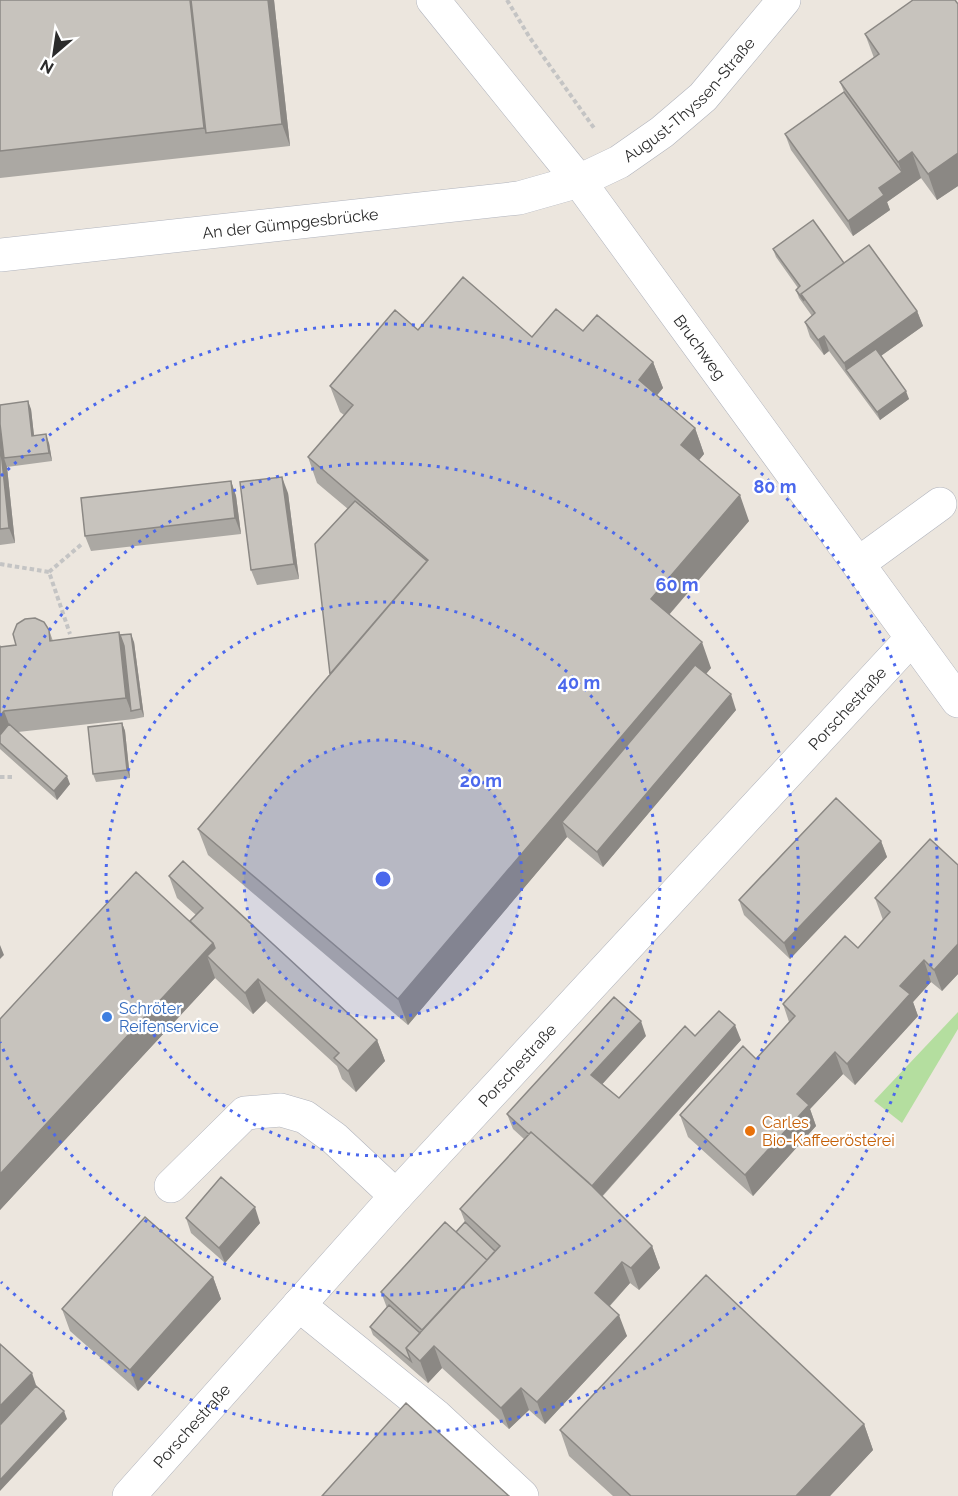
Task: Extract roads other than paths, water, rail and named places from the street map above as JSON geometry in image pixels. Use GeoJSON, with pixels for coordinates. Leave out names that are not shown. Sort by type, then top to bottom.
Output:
{"type":"FeatureCollection","features":[{"type":"Feature","properties":{"kind":"street","name":"Bruchweg"},"geometry":{"type":"LineString","coordinates":[[433,0],[579,180],[958,701]]}},
{"type":"Feature","properties":{"kind":"street","name":"August-Thyssen-Straße"},"geometry":{"type":"LineString","coordinates":[[579,180],[620,162],[662,132],[703,97],[784,0]]}},
{"type":"Feature","properties":{"kind":"street","name":"An der Gümpgesbrücke"},"geometry":{"type":"LineString","coordinates":[[0,255],[519,198],[579,180]]}},
{"type":"Feature","properties":{"kind":"street"},"geometry":{"type":"LineString","coordinates":[[859,563],[940,504]]}},
{"type":"Feature","properties":{"kind":"street","name":"Porschestraße"},"geometry":{"type":"LineString","coordinates":[[129,1496],[396,1196],[912,638]]}},
{"type":"Feature","properties":{"kind":"street"},"geometry":{"type":"LineString","coordinates":[[171,1186],[244,1113],[280,1110],[305,1117],[334,1138],[396,1196]]}},
{"type":"Feature","properties":{"kind":"street"},"geometry":{"type":"LineString","coordinates":[[299,1305],[436,1416],[522,1496]]}},
{"type":"Feature","properties":{"kind":"place","name":"Schröter Reifenservice"},"geometry":{"type":"Point","coordinates":[107,1017]}},
{"type":"Feature","properties":{"kind":"place","name":"Carles Bio-Kaffeerösterei"},"geometry":{"type":"Point","coordinates":[750,1131]}}]}
